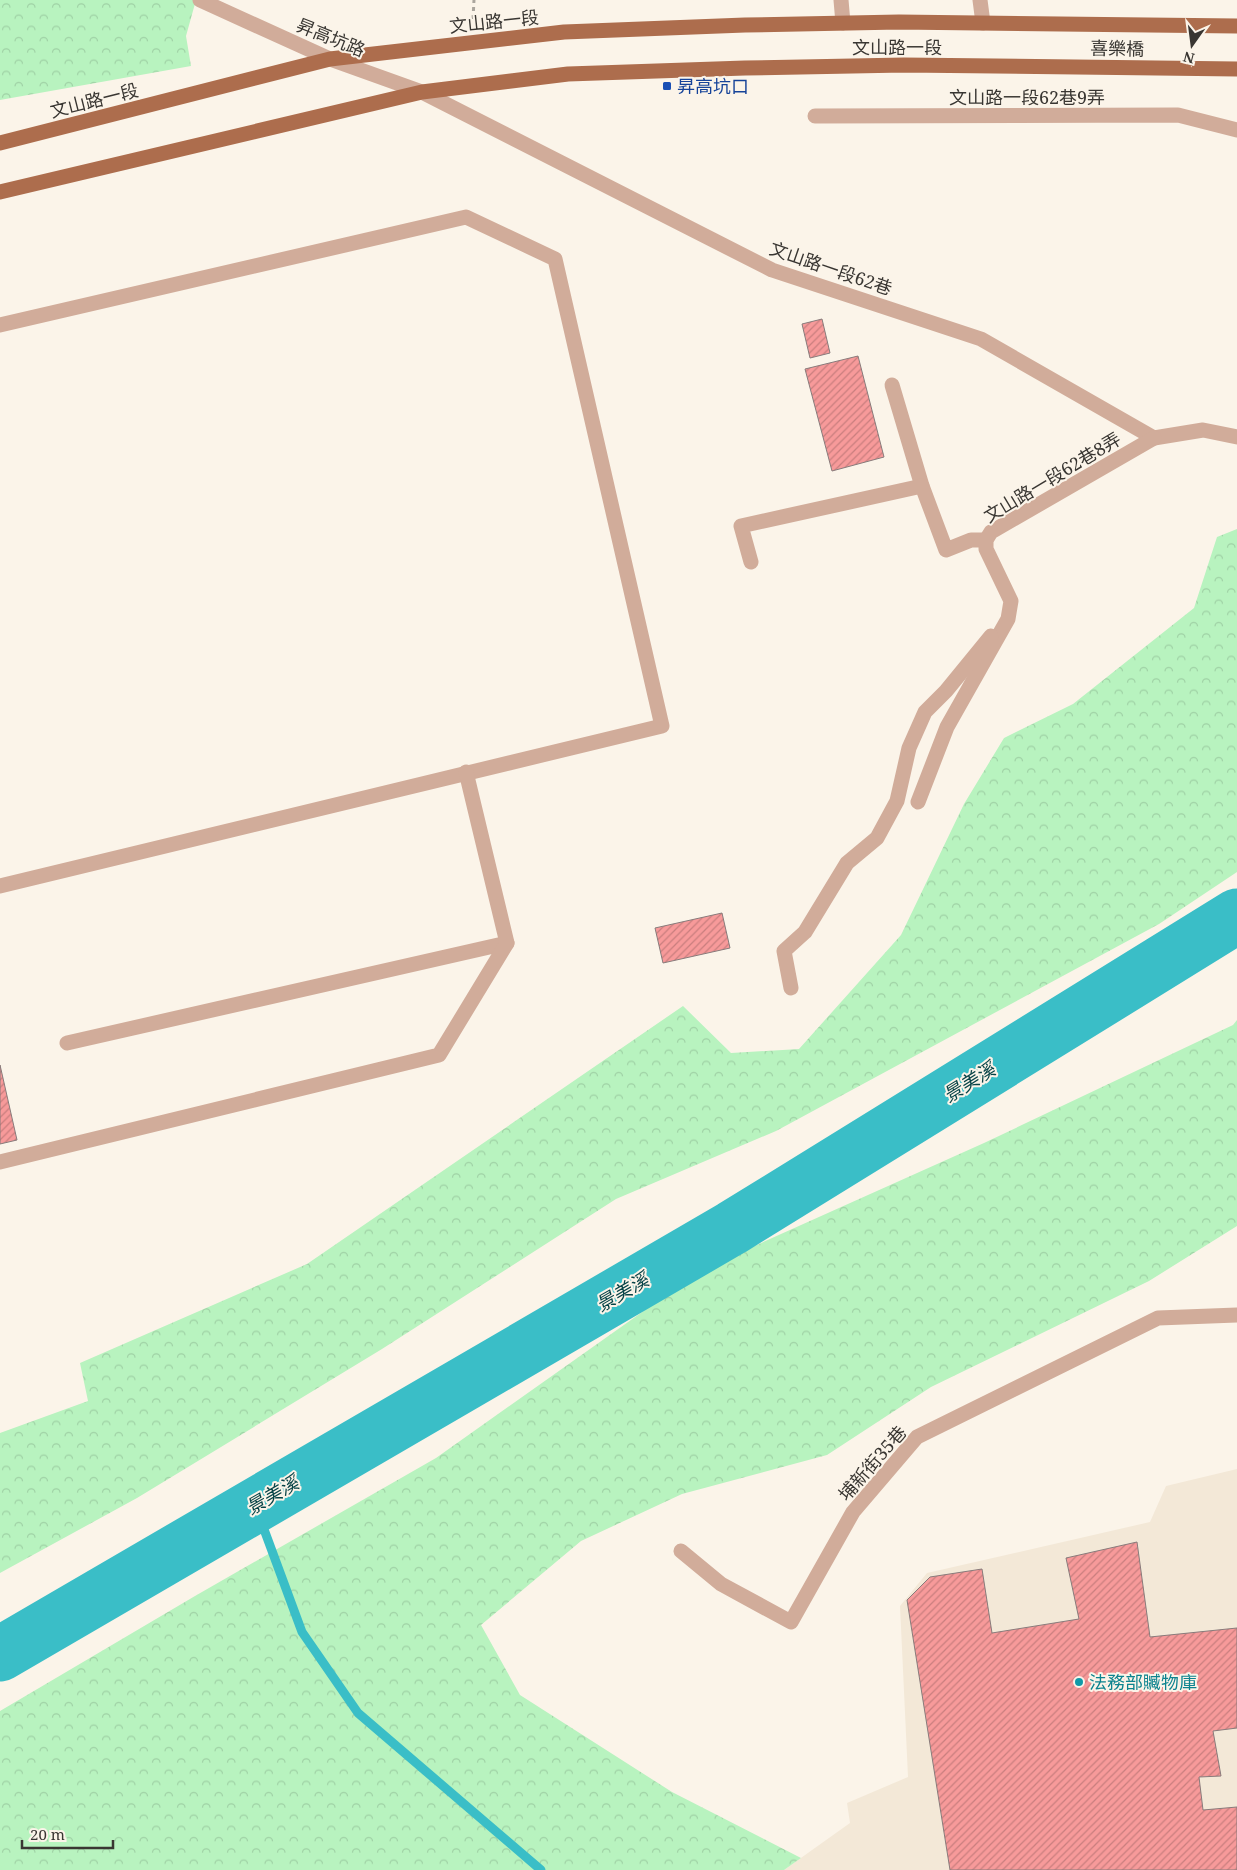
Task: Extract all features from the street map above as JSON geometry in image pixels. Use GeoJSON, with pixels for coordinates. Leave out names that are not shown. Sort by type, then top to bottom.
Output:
{"type":"FeatureCollection","features":[{"type":"Feature","properties":{"kind":"main road","name":"文山路一段"},"geometry":{"type":"LineString","coordinates":[[0,143],[330,59],[564,32],[843,23],[1062,24]]}},
{"type":"Feature","properties":{"kind":"main road","name":"喜樂橋"},"geometry":{"type":"LineString","coordinates":[[1062,24],[1237,26]]}},
{"type":"Feature","properties":{"kind":"main road","name":"文山路一段"},"geometry":{"type":"LineString","coordinates":[[0,192],[422,92],[568,74],[755,67],[904,65],[1057,66]]}},
{"type":"Feature","properties":{"kind":"main road","name":"喜樂橋"},"geometry":{"type":"LineString","coordinates":[[1057,66],[1237,69]]}},
{"type":"Feature","properties":{"kind":"street","name":"昇高坑路"},"geometry":{"type":"LineString","coordinates":[[200,0],[330,59],[422,92]]}},
{"type":"Feature","properties":{"kind":"street"},"geometry":{"type":"LineString","coordinates":[[841,0],[843,23]]}},
{"type":"Feature","properties":{"kind":"street"},"geometry":{"type":"LineString","coordinates":[[980,0],[983,23]]}},
{"type":"Feature","properties":{"kind":"street","name":"文山路一段62巷"},"geometry":{"type":"LineString","coordinates":[[422,92],[772,270],[981,339],[1154,438]]}},
{"type":"Feature","properties":{"kind":"street","name":"文山路一段62巷9弄"},"geometry":{"type":"LineString","coordinates":[[815,116],[1178,115],[1237,130]]}},
{"type":"Feature","properties":{"kind":"street"},"geometry":{"type":"LineString","coordinates":[[0,325],[466,218],[555,259],[662,726],[0,886]]}},
{"type":"Feature","properties":{"kind":"street"},"geometry":{"type":"LineString","coordinates":[[892,385],[922,486],[946,550],[971,540],[986,540]]}},
{"type":"Feature","properties":{"kind":"street"},"geometry":{"type":"LineString","coordinates":[[1154,438],[1203,430],[1237,437]]}},
{"type":"Feature","properties":{"kind":"street","name":"文山路一段62巷8弄"},"geometry":{"type":"LineString","coordinates":[[918,802],[947,727],[1008,619],[1011,601],[986,549],[986,540],[991,532],[1154,438]]}},
{"type":"Feature","properties":{"kind":"street"},"geometry":{"type":"LineString","coordinates":[[751,562],[741,526],[922,486]]}},
{"type":"Feature","properties":{"kind":"street"},"geometry":{"type":"LineString","coordinates":[[791,988],[784,951],[805,932],[847,863],[878,838],[897,801],[910,748],[925,712],[946,691],[991,635],[1008,619]]}},
{"type":"Feature","properties":{"kind":"street"},"geometry":{"type":"LineString","coordinates":[[0,1162],[439,1056],[507,943],[466,772]]}},
{"type":"Feature","properties":{"kind":"street"},"geometry":{"type":"LineString","coordinates":[[67,1043],[507,943]]}},
{"type":"Feature","properties":{"kind":"street","name":"埔新街35巷"},"geometry":{"type":"LineString","coordinates":[[681,1551],[721,1584],[791,1622],[853,1512],[917,1437],[1158,1318],[1237,1315]]}},
{"type":"Feature","properties":{"kind":"shaded area","name":"法務部贓物庫"},"geometry":{"type":"Polygon","coordinates":[[[1237,1469],[1237,1870],[784,1870],[850,1823],[847,1803],[908,1777],[900,1606],[927,1573],[1150,1522],[1166,1486],[1237,1469]]]}},
{"type":"Feature","properties":{"kind":"green space"},"geometry":{"type":"Polygon","coordinates":[[[0,0],[196,0],[186,36],[191,66],[0,100],[0,0]]]}},
{"type":"Feature","properties":{"kind":"green space"},"geometry":{"type":"Polygon","coordinates":[[[1237,529],[1237,872],[1159,924],[776,1131],[616,1199],[382,1349],[137,1498],[0,1573],[0,1433],[88,1401],[80,1363],[307,1264],[683,1006],[731,1053],[799,1049],[901,935],[964,804],[1004,738],[1073,704],[1194,608],[1217,537],[1237,529]]]}},
{"type":"Feature","properties":{"kind":"green space"},"geometry":{"type":"Polygon","coordinates":[[[1237,1020],[1237,1226],[1149,1281],[931,1387],[827,1455],[682,1494],[581,1541],[481,1625],[520,1695],[672,1792],[801,1858],[784,1870],[0,1870],[0,1711],[195,1596],[436,1458],[703,1269],[984,1143],[1233,1025],[1237,1020]]]}},
{"type":"Feature","properties":{"kind":"building"},"geometry":{"type":"Polygon","coordinates":[[[822,319],[830,353],[810,358],[802,324],[822,319]]]}},
{"type":"Feature","properties":{"kind":"building"},"geometry":{"type":"Polygon","coordinates":[[[858,356],[884,457],[832,471],[805,369],[858,356]]]}},
{"type":"Feature","properties":{"kind":"building"},"geometry":{"type":"Polygon","coordinates":[[[722,913],[730,948],[663,963],[655,928],[722,913]]]}},
{"type":"Feature","properties":{"kind":"building"},"geometry":{"type":"Polygon","coordinates":[[[0,1065],[17,1140],[0,1144],[0,1065]]]}},
{"type":"Feature","properties":{"kind":"building","name":"法務部贓物庫"},"geometry":{"type":"Polygon","coordinates":[[[1137,1542],[1150,1637],[1237,1628],[1237,1728],[1213,1731],[1221,1776],[1199,1777],[1203,1810],[1237,1807],[1237,1870],[950,1870],[907,1600],[930,1577],[982,1569],[992,1633],[1079,1619],[1066,1558],[1137,1542]]]}},
{"type":"Feature","properties":{"kind":"waterway","name":"景美溪"},"geometry":{"type":"LineString","coordinates":[[0,1654],[732,1228],[1237,916]]}},
{"type":"Feature","properties":{"kind":"waterway"},"geometry":{"type":"LineString","coordinates":[[255,1505],[302,1632],[358,1713],[541,1870]]}},
{"type":"Feature","properties":{"kind":"place","name":"昇高坑口"},"geometry":{"type":"Point","coordinates":[667,86]}},
{"type":"Feature","properties":{"kind":"place","name":"法務部贓物庫"},"geometry":{"type":"Point","coordinates":[1079,1682]}}]}
